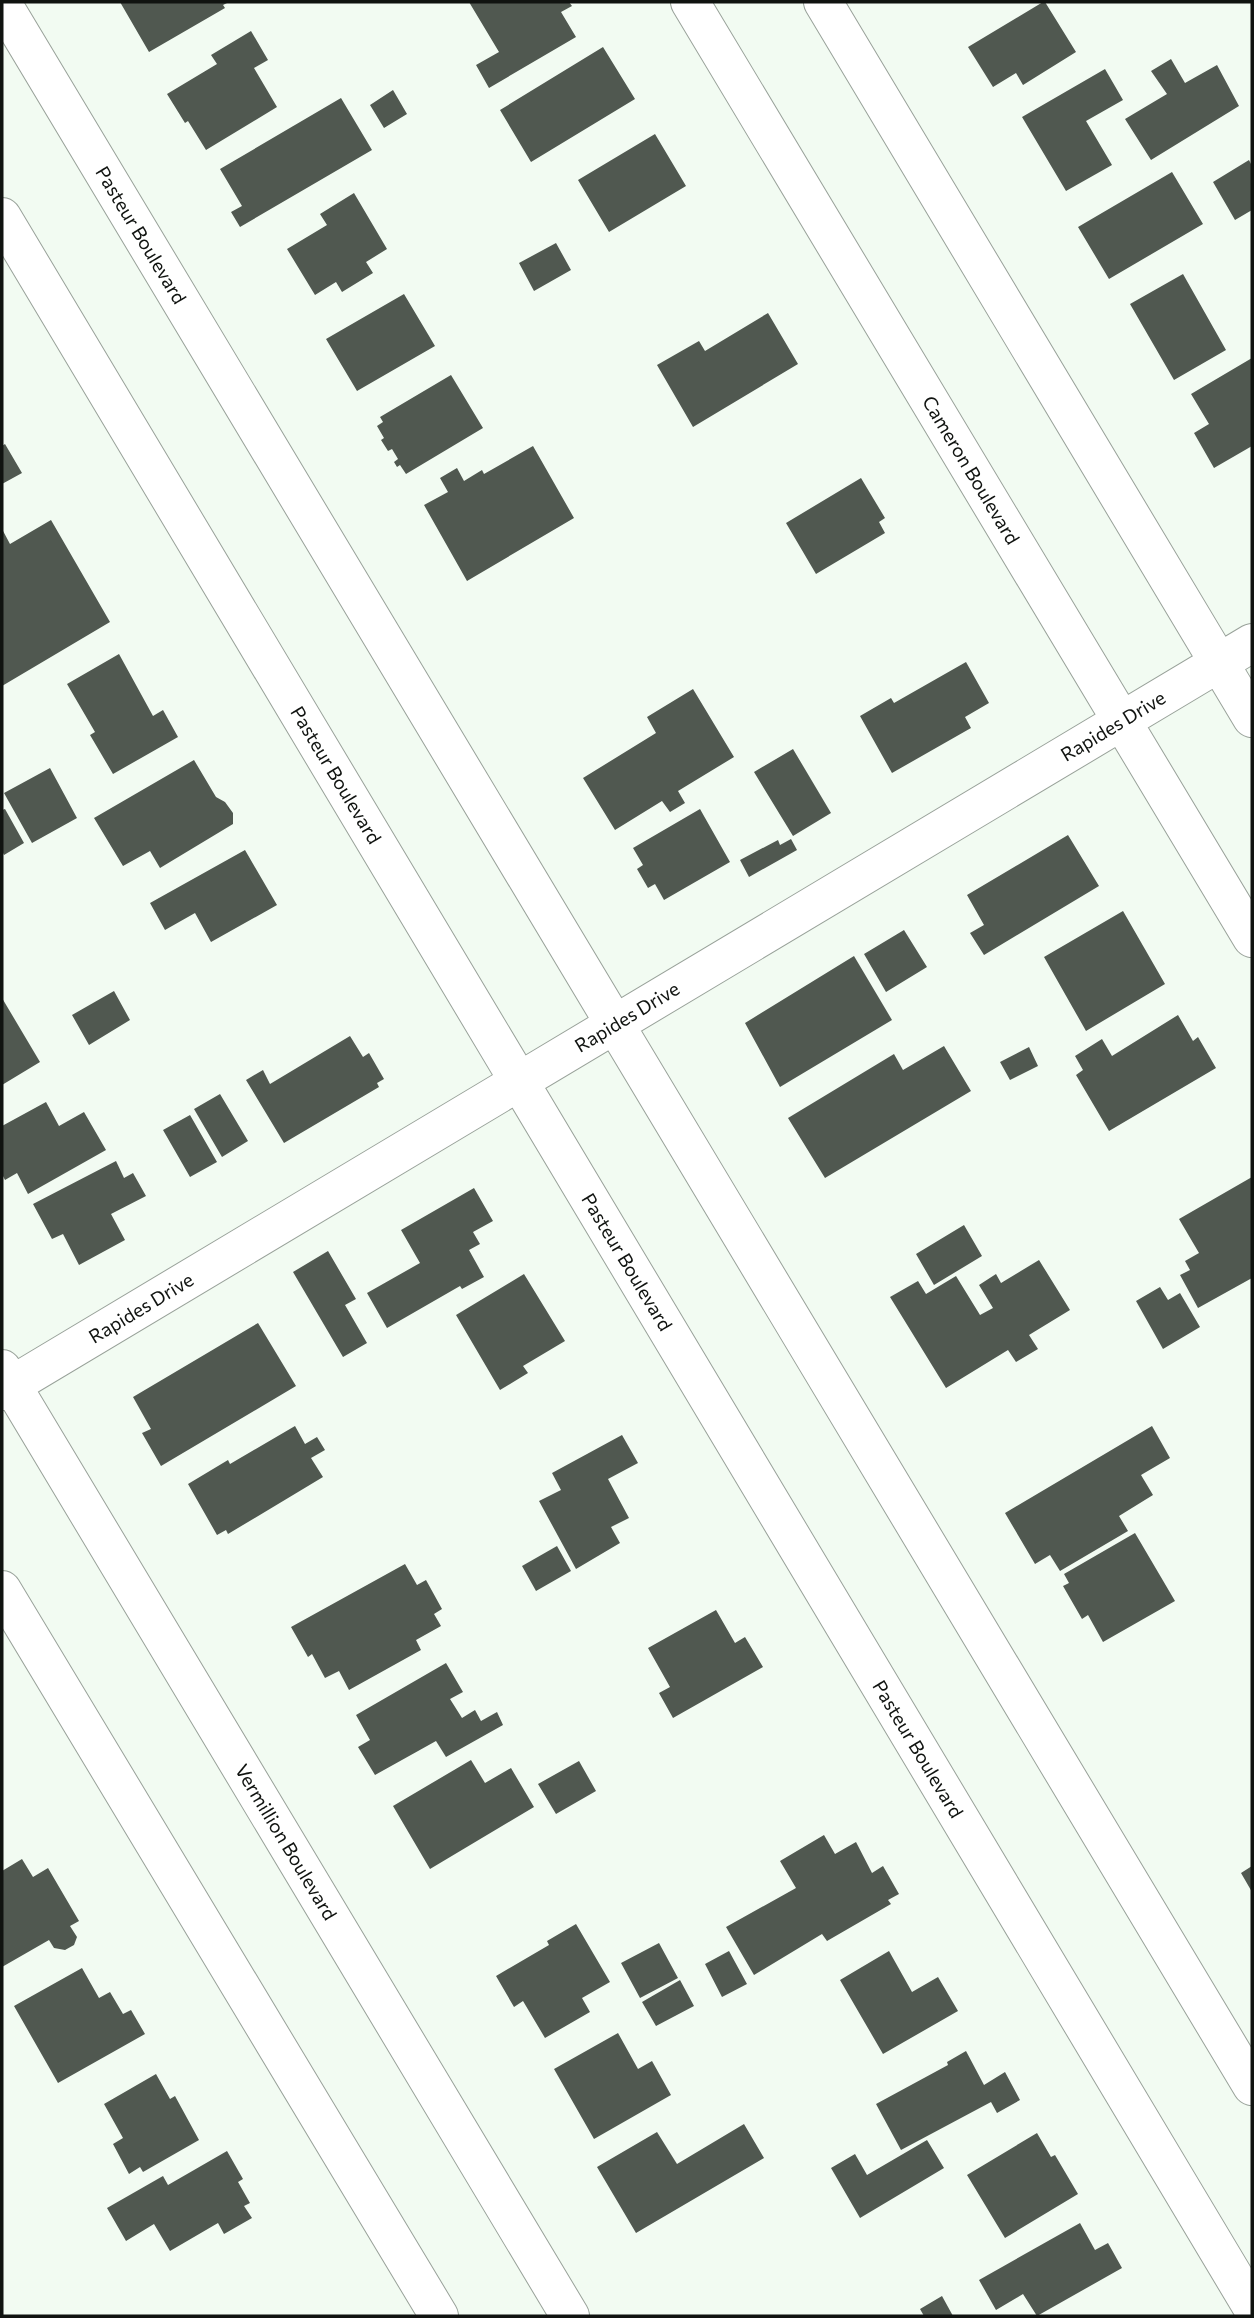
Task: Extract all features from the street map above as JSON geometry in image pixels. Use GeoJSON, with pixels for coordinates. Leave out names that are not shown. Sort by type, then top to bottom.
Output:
{"type":"FeatureCollection","features":[{"type":"Feature","properties":{"kind":"street","name":"Cameron Boulevard"},"geometry":{"type":"LineString","coordinates":[[690,2],[1252,938]]}},
{"type":"Feature","properties":{"kind":"street"},"geometry":{"type":"LineString","coordinates":[[823,2],[1252,718]]}},
{"type":"Feature","properties":{"kind":"street","name":"Pasteur Boulevard"},"geometry":{"type":"LineString","coordinates":[[2,3],[1252,2086]]}},
{"type":"Feature","properties":{"kind":"street","name":"Pasteur Boulevard"},"geometry":{"type":"LineString","coordinates":[[2,217],[1252,2307]]}},
{"type":"Feature","properties":{"kind":"street","name":"Rapides Drive"},"geometry":{"type":"LineString","coordinates":[[5,1382],[519,1082],[1252,643]]}},
{"type":"Feature","properties":{"kind":"street","name":"Vermillion Boulevard"},"geometry":{"type":"LineString","coordinates":[[5,1382],[570,2316]]}},
{"type":"Feature","properties":{"kind":"street"},"geometry":{"type":"LineString","coordinates":[[2,1591],[439,2316]]}},
{"type":"Feature","properties":{"kind":"building"},"geometry":{"type":"Polygon","coordinates":[[[120,2],[229,2],[223,5],[225,8],[149,52],[120,2]]]}},
{"type":"Feature","properties":{"kind":"building"},"geometry":{"type":"Polygon","coordinates":[[[469,2],[569,2],[572,6],[561,12],[576,37],[489,88],[476,65],[499,52],[469,2]]]}},
{"type":"Feature","properties":{"kind":"building"},"geometry":{"type":"Polygon","coordinates":[[[1043,2],[1076,52],[1023,85],[1016,73],[993,87],[968,47],[1043,2]]]}},
{"type":"Feature","properties":{"kind":"building"},"geometry":{"type":"Polygon","coordinates":[[[251,31],[268,60],[254,68],[277,107],[206,150],[167,94],[217,64],[211,55],[251,31]]]}},
{"type":"Feature","properties":{"kind":"building"},"geometry":{"type":"Polygon","coordinates":[[[603,47],[635,99],[531,162],[500,110],[603,47]]]}},
{"type":"Feature","properties":{"kind":"building"},"geometry":{"type":"Polygon","coordinates":[[[1171,59],[1185,83],[1217,65],[1239,106],[1151,160],[1125,119],[1167,94],[1151,71],[1171,59]]]}},
{"type":"Feature","properties":{"kind":"building"},"geometry":{"type":"Polygon","coordinates":[[[1105,69],[1123,100],[1086,121],[1112,165],[1066,191],[1022,117],[1105,69]]]}},
{"type":"Feature","properties":{"kind":"building"},"geometry":{"type":"Polygon","coordinates":[[[393,90],[407,114],[384,128],[370,105],[393,90]]]}},
{"type":"Feature","properties":{"kind":"building"},"geometry":{"type":"Polygon","coordinates":[[[341,98],[372,150],[240,227],[231,212],[242,206],[220,169],[341,98]]]}},
{"type":"Feature","properties":{"kind":"building"},"geometry":{"type":"Polygon","coordinates":[[[655,134],[686,186],[609,232],[578,180],[655,134]]]}},
{"type":"Feature","properties":{"kind":"building"},"geometry":{"type":"Polygon","coordinates":[[[1249,160],[1252,166],[1252,210],[1235,220],[1213,182],[1249,160]]]}},
{"type":"Feature","properties":{"kind":"building"},"geometry":{"type":"Polygon","coordinates":[[[1172,172],[1203,224],[1109,279],[1078,227],[1172,172]]]}},
{"type":"Feature","properties":{"kind":"building"},"geometry":{"type":"Polygon","coordinates":[[[354,193],[387,249],[366,262],[373,273],[342,292],[336,282],[315,295],[287,249],[327,225],[320,214],[354,193]]]}},
{"type":"Feature","properties":{"kind":"building"},"geometry":{"type":"Polygon","coordinates":[[[556,243],[571,270],[534,291],[519,263],[556,243]]]}},
{"type":"Feature","properties":{"kind":"building"},"geometry":{"type":"Polygon","coordinates":[[[1183,274],[1226,350],[1174,380],[1130,304],[1183,274]]]}},
{"type":"Feature","properties":{"kind":"building"},"geometry":{"type":"Polygon","coordinates":[[[404,294],[435,346],[357,391],[326,339],[404,294]]]}},
{"type":"Feature","properties":{"kind":"building"},"geometry":{"type":"Polygon","coordinates":[[[768,313],[798,364],[693,427],[657,365],[699,341],[705,351],[768,313]]]}},
{"type":"Feature","properties":{"kind":"building"},"geometry":{"type":"Polygon","coordinates":[[[1252,358],[1252,446],[1214,468],[1194,433],[1209,424],[1191,394],[1252,358]]]}},
{"type":"Feature","properties":{"kind":"building"},"geometry":{"type":"Polygon","coordinates":[[[451,375],[483,428],[406,474],[400,465],[397,467],[394,462],[398,459],[392,449],[388,451],[381,440],[384,438],[377,426],[383,422],[380,417],[451,375]]]}},
{"type":"Feature","properties":{"kind":"building"},"geometry":{"type":"Polygon","coordinates":[[[5,444],[22,473],[2,484],[2,446],[5,444]]]}},
{"type":"Feature","properties":{"kind":"building"},"geometry":{"type":"Polygon","coordinates":[[[533,446],[574,518],[467,581],[424,505],[448,492],[440,478],[457,468],[464,481],[482,470],[484,474],[533,446]]]}},
{"type":"Feature","properties":{"kind":"building"},"geometry":{"type":"Polygon","coordinates":[[[861,478],[885,518],[879,522],[885,533],[816,574],[786,523],[861,478]]]}},
{"type":"Feature","properties":{"kind":"building"},"geometry":{"type":"Polygon","coordinates":[[[51,520],[110,622],[2,686],[2,529],[10,544],[51,520]]]}},
{"type":"Feature","properties":{"kind":"building"},"geometry":{"type":"Polygon","coordinates":[[[119,654],[153,716],[163,710],[178,737],[113,774],[90,735],[95,732],[67,684],[119,654]]]}},
{"type":"Feature","properties":{"kind":"building"},"geometry":{"type":"Polygon","coordinates":[[[966,662],[989,703],[965,717],[971,728],[892,773],[860,716],[891,698],[894,703],[966,662]]]}},
{"type":"Feature","properties":{"kind":"building"},"geometry":{"type":"Polygon","coordinates":[[[693,689],[734,757],[678,791],[685,803],[670,812],[662,801],[615,830],[583,778],[656,733],[647,717],[693,689]]]}},
{"type":"Feature","properties":{"kind":"building"},"geometry":{"type":"Polygon","coordinates":[[[793,749],[831,813],[793,836],[754,772],[793,749]]]}},
{"type":"Feature","properties":{"kind":"building"},"geometry":{"type":"Polygon","coordinates":[[[194,760],[216,797],[225,802],[233,813],[233,824],[160,868],[150,851],[123,866],[94,818],[194,760]]]}},
{"type":"Feature","properties":{"kind":"building"},"geometry":{"type":"Polygon","coordinates":[[[50,768],[77,818],[32,843],[4,793],[50,768]]]}},
{"type":"Feature","properties":{"kind":"building"},"geometry":{"type":"Polygon","coordinates":[[[5,809],[24,843],[4,855],[2,810],[5,809]]]}},
{"type":"Feature","properties":{"kind":"building"},"geometry":{"type":"Polygon","coordinates":[[[700,809],[730,862],[664,900],[655,884],[648,888],[637,869],[643,865],[633,848],[700,809]]]}},
{"type":"Feature","properties":{"kind":"building"},"geometry":{"type":"Polygon","coordinates":[[[1068,835],[1099,886],[984,955],[970,933],[984,925],[967,895],[1068,835]]]}},
{"type":"Feature","properties":{"kind":"building"},"geometry":{"type":"Polygon","coordinates":[[[791,839],[797,850],[749,877],[740,860],[778,840],[780,845],[791,839]]]}},
{"type":"Feature","properties":{"kind":"building"},"geometry":{"type":"Polygon","coordinates":[[[245,850],[277,905],[211,942],[195,913],[165,930],[150,903],[245,850]]]}},
{"type":"Feature","properties":{"kind":"building"},"geometry":{"type":"Polygon","coordinates":[[[1123,911],[1165,984],[1086,1031],[1044,957],[1123,911]]]}},
{"type":"Feature","properties":{"kind":"building"},"geometry":{"type":"Polygon","coordinates":[[[904,930],[927,967],[886,992],[864,954],[904,930]]]}},
{"type":"Feature","properties":{"kind":"building"},"geometry":{"type":"Polygon","coordinates":[[[854,956],[892,1020],[780,1087],[745,1023],[854,956]]]}},
{"type":"Feature","properties":{"kind":"building"},"geometry":{"type":"Polygon","coordinates":[[[114,991],[130,1020],[89,1045],[72,1015],[114,991]]]}},
{"type":"Feature","properties":{"kind":"building"},"geometry":{"type":"Polygon","coordinates":[[[2,998],[40,1062],[2,1085],[2,998]]]}},
{"type":"Feature","properties":{"kind":"building"},"geometry":{"type":"Polygon","coordinates":[[[1178,1015],[1193,1041],[1198,1037],[1216,1068],[1109,1131],[1076,1075],[1083,1070],[1075,1056],[1102,1039],[1112,1056],[1178,1015]]]}},
{"type":"Feature","properties":{"kind":"building"},"geometry":{"type":"Polygon","coordinates":[[[350,1036],[363,1057],[369,1053],[384,1079],[377,1083],[379,1087],[284,1143],[246,1080],[263,1070],[270,1084],[350,1036]]]}},
{"type":"Feature","properties":{"kind":"building"},"geometry":{"type":"Polygon","coordinates":[[[944,1046],[971,1091],[825,1178],[788,1118],[894,1054],[903,1070],[944,1046]]]}},
{"type":"Feature","properties":{"kind":"building"},"geometry":{"type":"Polygon","coordinates":[[[1029,1047],[1038,1066],[1010,1080],[1000,1062],[1029,1047]]]}},
{"type":"Feature","properties":{"kind":"building"},"geometry":{"type":"Polygon","coordinates":[[[220,1094],[248,1141],[222,1157],[194,1109],[220,1094]]]}},
{"type":"Feature","properties":{"kind":"building"},"geometry":{"type":"Polygon","coordinates":[[[46,1102],[59,1126],[84,1112],[106,1150],[28,1194],[17,1173],[5,1180],[2,1174],[2,1126],[46,1102]]]}},
{"type":"Feature","properties":{"kind":"building"},"geometry":{"type":"Polygon","coordinates":[[[190,1115],[217,1162],[190,1177],[163,1130],[190,1115]]]}},
{"type":"Feature","properties":{"kind":"building"},"geometry":{"type":"Polygon","coordinates":[[[116,1161],[124,1178],[133,1173],[146,1196],[111,1214],[125,1240],[79,1265],[63,1234],[52,1239],[33,1204],[116,1161]]]}},
{"type":"Feature","properties":{"kind":"building"},"geometry":{"type":"Polygon","coordinates":[[[1252,1177],[1252,1278],[1198,1308],[1180,1275],[1190,1270],[1185,1261],[1199,1253],[1179,1219],[1252,1177]]]}},
{"type":"Feature","properties":{"kind":"building"},"geometry":{"type":"Polygon","coordinates":[[[474,1188],[493,1221],[473,1232],[480,1244],[469,1250],[484,1277],[462,1289],[460,1286],[387,1328],[367,1293],[420,1263],[401,1230],[474,1188]]]}},
{"type":"Feature","properties":{"kind":"building"},"geometry":{"type":"Polygon","coordinates":[[[964,1225],[982,1256],[934,1285],[916,1254],[964,1225]]]}},
{"type":"Feature","properties":{"kind":"building"},"geometry":{"type":"Polygon","coordinates":[[[328,1251],[356,1299],[345,1305],[367,1343],[343,1357],[293,1272],[328,1251]]]}},
{"type":"Feature","properties":{"kind":"building"},"geometry":{"type":"Polygon","coordinates":[[[1039,1260],[1070,1310],[1029,1335],[1038,1349],[1016,1362],[1008,1350],[946,1388],[890,1297],[918,1281],[926,1294],[956,1276],[980,1315],[993,1308],[979,1285],[996,1274],[1001,1283],[1039,1260]]]}},
{"type":"Feature","properties":{"kind":"building"},"geometry":{"type":"Polygon","coordinates":[[[524,1274],[565,1341],[523,1366],[528,1373],[500,1390],[456,1315],[524,1274]]]}},
{"type":"Feature","properties":{"kind":"building"},"geometry":{"type":"Polygon","coordinates":[[[1160,1287],[1168,1300],[1180,1293],[1200,1327],[1163,1349],[1136,1301],[1160,1287]]]}},
{"type":"Feature","properties":{"kind":"building"},"geometry":{"type":"Polygon","coordinates":[[[258,1323],[296,1386],[161,1466],[142,1433],[151,1429],[133,1397],[258,1323]]]}},
{"type":"Feature","properties":{"kind":"building"},"geometry":{"type":"Polygon","coordinates":[[[295,1426],[305,1444],[317,1437],[325,1450],[311,1458],[323,1477],[228,1534],[226,1530],[217,1535],[188,1484],[228,1460],[230,1464],[295,1426]]]}},
{"type":"Feature","properties":{"kind":"building"},"geometry":{"type":"Polygon","coordinates":[[[1152,1426],[1170,1458],[1141,1475],[1153,1495],[1119,1516],[1128,1531],[1060,1571],[1050,1555],[1035,1564],[1005,1513],[1152,1426]]]}},
{"type":"Feature","properties":{"kind":"building"},"geometry":{"type":"Polygon","coordinates":[[[622,1435],[638,1463],[608,1479],[629,1518],[611,1527],[620,1543],[576,1569],[539,1501],[561,1490],[552,1473],[622,1435]]]}},
{"type":"Feature","properties":{"kind":"building"},"geometry":{"type":"Polygon","coordinates":[[[1135,1533],[1175,1601],[1103,1642],[1088,1615],[1082,1619],[1063,1586],[1069,1583],[1064,1574],[1135,1533]]]}},
{"type":"Feature","properties":{"kind":"building"},"geometry":{"type":"Polygon","coordinates":[[[557,1546],[571,1571],[536,1591],[522,1566],[557,1546]]]}},
{"type":"Feature","properties":{"kind":"building"},"geometry":{"type":"Polygon","coordinates":[[[405,1564],[417,1585],[426,1580],[442,1609],[434,1614],[441,1626],[416,1640],[421,1650],[349,1690],[339,1671],[325,1678],[312,1654],[308,1657],[291,1627],[405,1564]]]}},
{"type":"Feature","properties":{"kind":"building"},"geometry":{"type":"Polygon","coordinates":[[[716,1610],[735,1643],[745,1637],[763,1667],[673,1718],[659,1693],[670,1687],[648,1648],[716,1610]]]}},
{"type":"Feature","properties":{"kind":"building"},"geometry":{"type":"Polygon","coordinates":[[[446,1663],[463,1692],[450,1699],[462,1718],[475,1710],[481,1721],[497,1712],[503,1725],[446,1757],[436,1741],[375,1775],[358,1747],[370,1740],[356,1715],[446,1663]]]}},
{"type":"Feature","properties":{"kind":"building"},"geometry":{"type":"Polygon","coordinates":[[[471,1760],[485,1783],[511,1768],[534,1807],[430,1869],[393,1806],[471,1760]]]}},
{"type":"Feature","properties":{"kind":"building"},"geometry":{"type":"Polygon","coordinates":[[[579,1761],[596,1791],[556,1814],[538,1784],[579,1761]]]}},
{"type":"Feature","properties":{"kind":"building"},"geometry":{"type":"Polygon","coordinates":[[[824,1835],[835,1854],[856,1842],[872,1873],[883,1866],[899,1894],[888,1900],[891,1904],[827,1941],[822,1934],[754,1975],[726,1927],[796,1888],[780,1861],[824,1835]]]}},
{"type":"Feature","properties":{"kind":"building"},"geometry":{"type":"Polygon","coordinates":[[[22,1859],[33,1877],[48,1868],[79,1921],[70,1926],[77,1937],[74,1945],[65,1950],[54,1948],[49,1940],[2,1967],[2,1871],[22,1859]]]}},
{"type":"Feature","properties":{"kind":"building"},"geometry":{"type":"Polygon","coordinates":[[[1252,1866],[1252,1892],[1241,1873],[1252,1866]]]}},
{"type":"Feature","properties":{"kind":"building"},"geometry":{"type":"Polygon","coordinates":[[[576,1924],[610,1982],[582,1998],[590,2012],[545,2038],[523,2001],[514,2007],[496,1976],[549,1945],[547,1941],[576,1924]]]}},
{"type":"Feature","properties":{"kind":"building"},"geometry":{"type":"Polygon","coordinates":[[[659,1943],[678,1978],[640,1998],[621,1963],[659,1943]]]}},
{"type":"Feature","properties":{"kind":"building"},"geometry":{"type":"Polygon","coordinates":[[[729,1951],[747,1984],[722,1997],[705,1964],[729,1951]]]}},
{"type":"Feature","properties":{"kind":"building"},"geometry":{"type":"Polygon","coordinates":[[[889,1951],[912,1992],[938,1977],[958,2011],[883,2054],[840,1980],[889,1951]]]}},
{"type":"Feature","properties":{"kind":"building"},"geometry":{"type":"Polygon","coordinates":[[[82,1968],[99,1998],[110,1992],[123,2014],[131,2010],[145,2034],[58,2083],[14,2006],[82,1968]]]}},
{"type":"Feature","properties":{"kind":"building"},"geometry":{"type":"Polygon","coordinates":[[[680,1980],[694,2006],[656,2026],[642,2002],[680,1980]]]}},
{"type":"Feature","properties":{"kind":"building"},"geometry":{"type":"Polygon","coordinates":[[[618,2033],[638,2069],[652,2061],[671,2095],[594,2139],[554,2069],[618,2033]]]}},
{"type":"Feature","properties":{"kind":"building"},"geometry":{"type":"Polygon","coordinates":[[[966,2051],[984,2085],[1005,2072],[1020,2100],[997,2113],[991,2102],[901,2150],[876,2104],[948,2065],[947,2062],[966,2051]]]}},
{"type":"Feature","properties":{"kind":"building"},"geometry":{"type":"Polygon","coordinates":[[[156,2074],[170,2099],[175,2096],[199,2140],[143,2172],[140,2167],[129,2174],[113,2144],[123,2138],[104,2104],[156,2074]]]}},
{"type":"Feature","properties":{"kind":"building"},"geometry":{"type":"Polygon","coordinates":[[[744,2124],[764,2158],[636,2233],[597,2167],[657,2132],[677,2164],[744,2124]]]}},
{"type":"Feature","properties":{"kind":"building"},"geometry":{"type":"Polygon","coordinates":[[[1037,2133],[1051,2157],[1055,2155],[1078,2194],[1005,2238],[967,2175],[1037,2133]]]}},
{"type":"Feature","properties":{"kind":"building"},"geometry":{"type":"Polygon","coordinates":[[[927,2140],[944,2168],[860,2218],[831,2168],[855,2154],[867,2175],[927,2140]]]}},
{"type":"Feature","properties":{"kind":"building"},"geometry":{"type":"Polygon","coordinates":[[[227,2151],[243,2179],[238,2182],[250,2203],[244,2206],[252,2218],[224,2234],[218,2223],[170,2251],[154,2224],[126,2241],[107,2208],[163,2176],[168,2185],[227,2151]]]}},
{"type":"Feature","properties":{"kind":"building"},"geometry":{"type":"Polygon","coordinates":[[[1080,2223],[1095,2250],[1108,2243],[1122,2268],[1037,2316],[1023,2294],[996,2310],[979,2280],[1080,2223]]]}},
{"type":"Feature","properties":{"kind":"building"},"geometry":{"type":"Polygon","coordinates":[[[942,2296],[953,2316],[924,2316],[920,2309],[942,2296]]]}}]}
